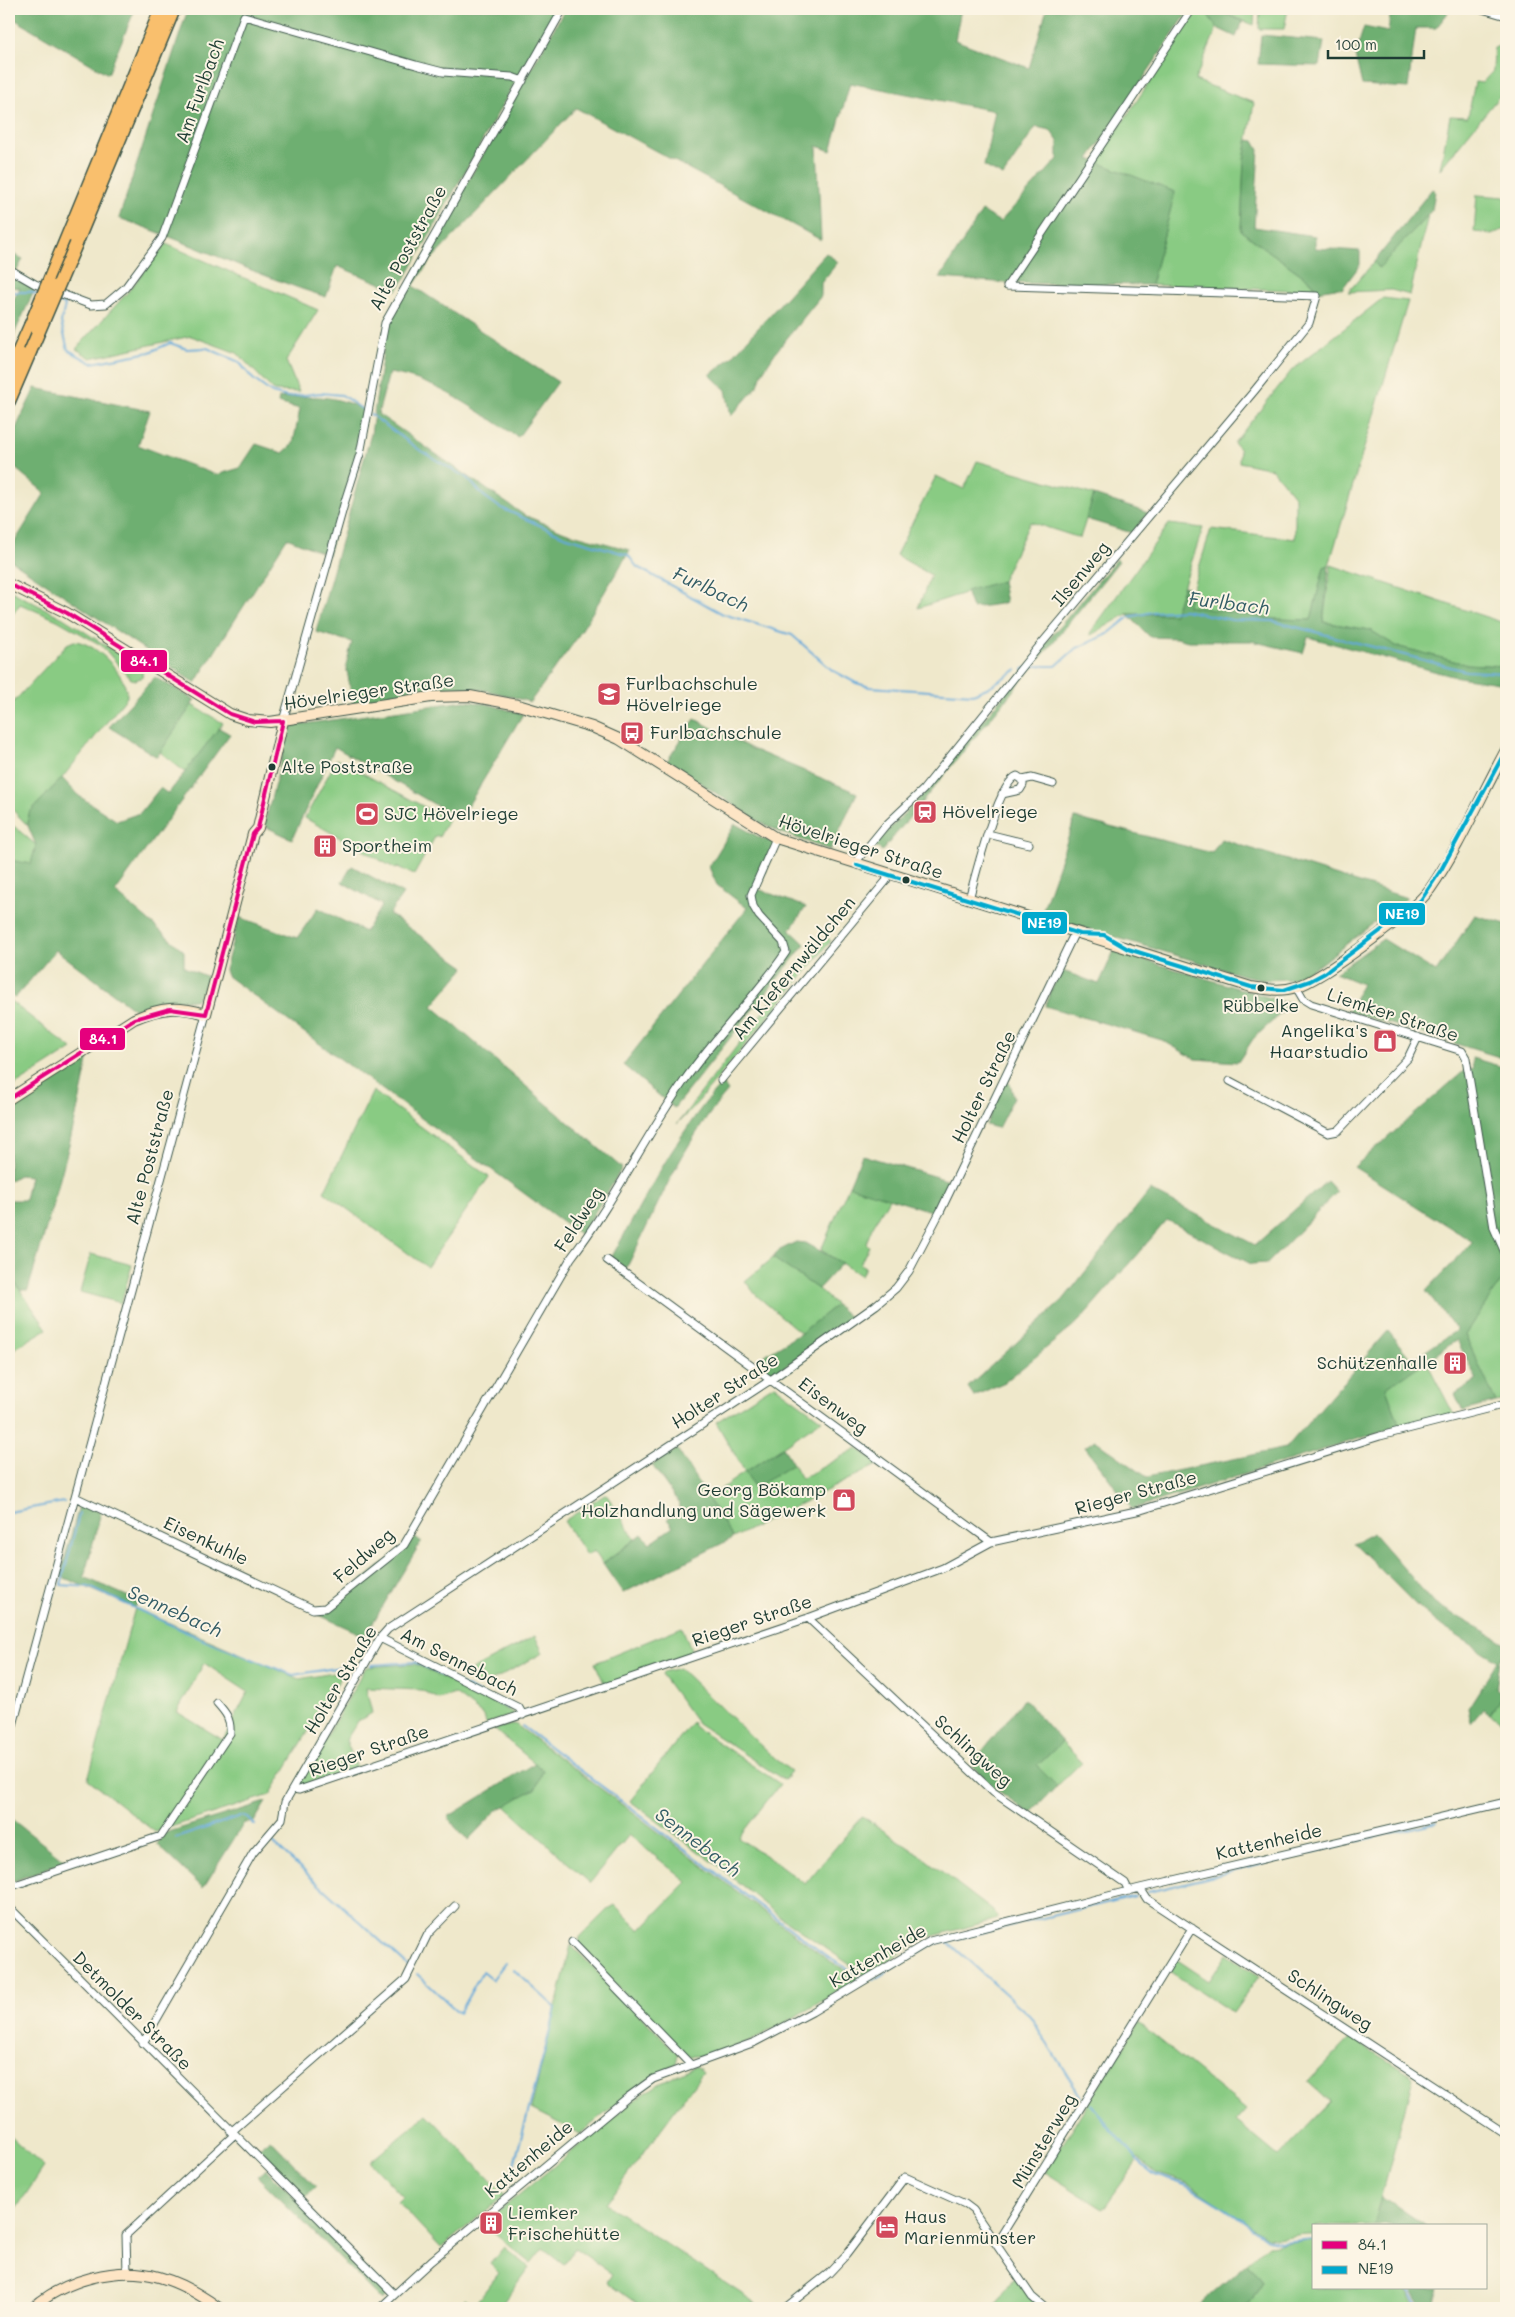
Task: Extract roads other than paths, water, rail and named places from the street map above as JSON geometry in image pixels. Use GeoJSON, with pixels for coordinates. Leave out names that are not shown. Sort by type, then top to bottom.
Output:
{"type":"FeatureCollection","features":[{"type":"Feature","properties":{"kind":"highway"},"geometry":{"type":"LineString","coordinates":[[9,373],[161,9]]}},
{"type":"Feature","properties":{"kind":"highway"},"geometry":{"type":"LineString","coordinates":[[9,401],[174,9]]}},
{"type":"Feature","properties":{"kind":"main road","name":"Hövelrieger Straße"},"geometry":{"type":"LineString","coordinates":[[9,584],[68,613],[230,714],[255,722],[284,721],[431,697],[470,696],[494,699],[592,727],[613,736],[776,838],[856,865],[1251,987],[1274,990],[1296,987],[1325,972],[1421,900],[1441,870],[1506,750]]}},
{"type":"Feature","properties":{"kind":"main road","name":"Alte Poststraße"},"geometry":{"type":"LineString","coordinates":[[206,1014],[253,834],[258,828],[284,721]]}},
{"type":"Feature","properties":{"kind":"main road"},"geometry":{"type":"LineString","coordinates":[[9,1099],[134,1018],[175,1007],[206,1014]]}},
{"type":"Feature","properties":{"kind":"main road"},"geometry":{"type":"LineString","coordinates":[[33,2308],[73,2284],[98,2277],[128,2273],[157,2276],[184,2286],[220,2308]]}},
{"type":"Feature","properties":{"kind":"street","name":"Alte Poststraße"},"geometry":{"type":"LineString","coordinates":[[284,721],[345,501],[360,454],[385,323],[416,264],[523,81],[562,9]]}},
{"type":"Feature","properties":{"kind":"street","name":"Ilsenweg"},"geometry":{"type":"LineString","coordinates":[[856,865],[858,859],[885,826],[923,790],[1306,327],[1314,311],[1317,296],[1007,286],[1192,9]]}},
{"type":"Feature","properties":{"kind":"street"},"geometry":{"type":"LineString","coordinates":[[1482,9],[1506,16]]}},
{"type":"Feature","properties":{"kind":"street","name":"Am Furlbach"},"geometry":{"type":"LineString","coordinates":[[9,269],[34,284],[92,305],[106,304],[125,288],[142,269],[162,238],[244,16],[443,72],[512,76],[523,81]]}},
{"type":"Feature","properties":{"kind":"street"},"geometry":{"type":"LineString","coordinates":[[969,899],[1002,794],[1012,778],[1017,776],[1023,780],[1032,778],[1053,784]]}},
{"type":"Feature","properties":{"kind":"street"},"geometry":{"type":"LineString","coordinates":[[1002,794],[1020,790],[1023,780]]}},
{"type":"Feature","properties":{"kind":"street"},"geometry":{"type":"LineString","coordinates":[[988,834],[1029,844]]}},
{"type":"Feature","properties":{"kind":"street","name":"Feldweg"},"geometry":{"type":"LineString","coordinates":[[325,1608],[404,1545],[571,1258],[593,1230],[648,1134],[708,1049],[786,952],[784,942],[759,916],[753,906],[751,895],[776,838]]}},
{"type":"Feature","properties":{"kind":"street","name":"Am Kiefernwäldchen"},"geometry":{"type":"LineString","coordinates":[[721,1080],[886,881],[888,875]]}},
{"type":"Feature","properties":{"kind":"street","name":"Holter Straße"},"geometry":{"type":"LineString","coordinates":[[293,1789],[380,1638],[397,1621],[772,1380],[876,1305],[896,1288],[909,1271],[940,1212],[1077,933]]}},
{"type":"Feature","properties":{"kind":"street","name":"Liemker Straße"},"geometry":{"type":"LineString","coordinates":[[1296,987],[1300,996],[1311,1004],[1462,1051],[1466,1058],[1494,1228],[1506,1254]]}},
{"type":"Feature","properties":{"kind":"street","name":"Alte Poststraße"},"geometry":{"type":"LineString","coordinates":[[9,1740],[206,1014]]}},
{"type":"Feature","properties":{"kind":"street"},"geometry":{"type":"LineString","coordinates":[[1230,1082],[1328,1133],[1333,1133],[1338,1131],[1408,1058],[1418,1037]]}},
{"type":"Feature","properties":{"kind":"street","name":"Eisenweg"},"geometry":{"type":"LineString","coordinates":[[607,1260],[991,1542]]}},
{"type":"Feature","properties":{"kind":"street","name":"Rieger Straße"},"geometry":{"type":"LineString","coordinates":[[143,2043],[253,1853],[282,1819],[285,1802],[293,1789],[299,1790],[808,1618],[943,1568],[991,1542],[1141,1510],[1380,1436],[1506,1404]]}},
{"type":"Feature","properties":{"kind":"street","name":"Eisenkuhle"},"geometry":{"type":"LineString","coordinates":[[75,1497],[313,1609],[325,1608]]}},
{"type":"Feature","properties":{"kind":"street","name":"Schlingweg"},"geometry":{"type":"LineString","coordinates":[[808,1618],[994,1792],[1125,1883],[1129,1891]]}},
{"type":"Feature","properties":{"kind":"street","name":"Am Sennebach"},"geometry":{"type":"LineString","coordinates":[[380,1638],[520,1708],[523,1715]]}},
{"type":"Feature","properties":{"kind":"street"},"geometry":{"type":"LineString","coordinates":[[9,1887],[161,1836],[230,1733],[231,1723],[227,1714],[217,1703]]}},
{"type":"Feature","properties":{"kind":"street","name":"Kattenheide"},"geometry":{"type":"LineString","coordinates":[[380,2308],[394,2294],[628,2097],[654,2079],[690,2064],[755,2042],[812,2012],[930,1941],[1140,1888],[1506,1802]]}},
{"type":"Feature","properties":{"kind":"street","name":"Schlingweg"},"geometry":{"type":"LineString","coordinates":[[1140,1888],[1147,1899],[1506,2134]]}},
{"type":"Feature","properties":{"kind":"street"},"geometry":{"type":"LineString","coordinates":[[128,2273],[126,2235],[233,2133],[406,1979],[428,1934],[455,1906]]}},
{"type":"Feature","properties":{"kind":"street","name":"Detmolder Straße"},"geometry":{"type":"LineString","coordinates":[[9,1907],[394,2294]]}},
{"type":"Feature","properties":{"kind":"street","name":"Münsterweg"},"geometry":{"type":"LineString","coordinates":[[996,2244],[1192,1928]]}},
{"type":"Feature","properties":{"kind":"street"},"geometry":{"type":"LineString","coordinates":[[572,1942],[690,2064]]}},
{"type":"Feature","properties":{"kind":"street"},"geometry":{"type":"LineString","coordinates":[[785,2308],[829,2273],[846,2256],[905,2177],[966,2204],[973,2210],[1032,2297],[1045,2308]]}},
{"type":"Feature","properties":{"kind":"waterway","name":"Furlbach"},"geometry":{"type":"LineString","coordinates":[[9,292],[31,292],[38,295]]}},
{"type":"Feature","properties":{"kind":"waterway","name":"Furlbach"},"geometry":{"type":"LineString","coordinates":[[57,302],[65,305],[61,322],[68,350],[92,363],[150,352],[170,343],[187,349],[207,348],[239,362],[253,379],[272,393],[288,397],[320,393],[342,395],[366,412]]}},
{"type":"Feature","properties":{"kind":"waterway","name":"Furlbach"},"geometry":{"type":"LineString","coordinates":[[370,414],[421,451],[467,478],[484,496],[499,507],[564,536],[628,555],[637,567],[723,614],[792,635],[832,670],[856,683],[870,687],[973,694],[989,687],[1016,670]]}},
{"type":"Feature","properties":{"kind":"waterway","name":"Furlbach"},"geometry":{"type":"LineString","coordinates":[[1023,669],[1034,666],[1056,666],[1075,649],[1108,634],[1129,617],[1153,612],[1184,610],[1232,620],[1273,621],[1466,671],[1506,673]]}},
{"type":"Feature","properties":{"kind":"waterway","name":"Sennebach"},"geometry":{"type":"LineString","coordinates":[[9,1512],[64,1502]]}},
{"type":"Feature","properties":{"kind":"waterway","name":"Sennebach"},"geometry":{"type":"LineString","coordinates":[[79,1514],[61,1585],[89,1587],[206,1641],[293,1675],[347,1666]]}},
{"type":"Feature","properties":{"kind":"waterway","name":"Sennebach"},"geometry":{"type":"LineString","coordinates":[[371,1665],[415,1662],[509,1708]]}},
{"type":"Feature","properties":{"kind":"waterway","name":"Sennebach"},"geometry":{"type":"LineString","coordinates":[[522,1726],[829,1958],[861,1976]]}},
{"type":"Feature","properties":{"kind":"waterway"},"geometry":{"type":"LineString","coordinates":[[176,1838],[241,1816],[248,1818],[255,1825]]}},
{"type":"Feature","properties":{"kind":"waterway"},"geometry":{"type":"LineString","coordinates":[[1148,1892],[1437,1822]]}},
{"type":"Feature","properties":{"kind":"waterway"},"geometry":{"type":"LineString","coordinates":[[272,1842],[408,1966]]}},
{"type":"Feature","properties":{"kind":"waterway"},"geometry":{"type":"LineString","coordinates":[[947,1941],[1135,1896]]}},
{"type":"Feature","properties":{"kind":"waterway","name":"Sennebach"},"geometry":{"type":"LineString","coordinates":[[873,1980],[933,1944],[947,1941],[1030,2016],[1081,2097]]}},
{"type":"Feature","properties":{"kind":"waterway"},"geometry":{"type":"LineString","coordinates":[[417,1974],[459,2013],[482,1972],[492,1980],[505,1963]]}},
{"type":"Feature","properties":{"kind":"waterway"},"geometry":{"type":"LineString","coordinates":[[508,2187],[556,2008],[514,1970]]}},
{"type":"Feature","properties":{"kind":"waterway","name":"Sennebach"},"geometry":{"type":"LineString","coordinates":[[1091,2104],[1139,2162],[1155,2175],[1186,2185],[1226,2209],[1267,2239],[1281,2242],[1312,2239]]}},
{"type":"Feature","properties":{"kind":"waterway","name":"Sennebach"},"geometry":{"type":"LineString","coordinates":[[1408,2290],[1421,2308]]}},
{"type":"Feature","properties":{"kind":"place","name":"Furlbachschule Hövelriege"},"geometry":{"type":"Point","coordinates":[609,694]}},
{"type":"Feature","properties":{"kind":"place","name":"Furlbachschule"},"geometry":{"type":"Point","coordinates":[632,733]}},
{"type":"Feature","properties":{"kind":"place","name":"Alte Poststraße"},"geometry":{"type":"Point","coordinates":[272,767]}},
{"type":"Feature","properties":{"kind":"place","name":"Hövelriege"},"geometry":{"type":"Point","coordinates":[925,812]}},
{"type":"Feature","properties":{"kind":"place","name":"SJC Hövelriege"},"geometry":{"type":"Point","coordinates":[367,814]}},
{"type":"Feature","properties":{"kind":"place","name":"Sportheim"},"geometry":{"type":"Point","coordinates":[325,846]}},
{"type":"Feature","properties":{"kind":"place","name":"Rübbelke"},"geometry":{"type":"Point","coordinates":[1261,988]}},
{"type":"Feature","properties":{"kind":"place","name":"Angelika's Haarstudio"},"geometry":{"type":"Point","coordinates":[1385,1041]}},
{"type":"Feature","properties":{"kind":"place","name":"Schützenhalle"},"geometry":{"type":"Point","coordinates":[1455,1363]}},
{"type":"Feature","properties":{"kind":"place","name":"Georg Bökamp Holzhandlung und Sägewerk"},"geometry":{"type":"Point","coordinates":[844,1500]}},
{"type":"Feature","properties":{"kind":"place","name":"Liemker Frischehütte"},"geometry":{"type":"Point","coordinates":[491,2223]}},
{"type":"Feature","properties":{"kind":"place","name":"Haus Marienmünster"},"geometry":{"type":"Point","coordinates":[887,2227]}}]}
